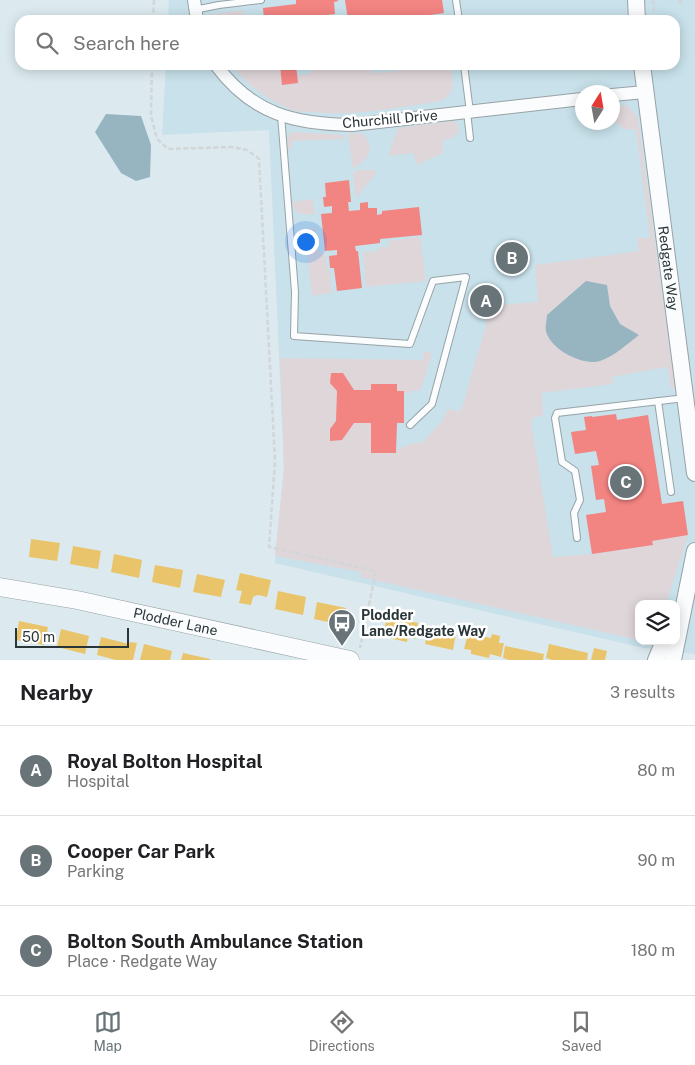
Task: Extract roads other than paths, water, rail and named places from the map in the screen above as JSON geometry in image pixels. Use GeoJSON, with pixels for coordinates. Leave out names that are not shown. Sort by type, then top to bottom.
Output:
{"type":"FeatureCollection","features":[{"type":"Feature","properties":{"kind":"main road","name":"Plodder Lane"},"geometry":{"type":"LineString","coordinates":[[0,587],[77,600],[354,657]]}},
{"type":"Feature","properties":{"kind":"street"},"geometry":{"type":"LineString","coordinates":[[636,0],[638,15]]}},
{"type":"Feature","properties":{"kind":"street","name":"Churchill Drive"},"geometry":{"type":"LineString","coordinates":[[219,70],[225,78],[258,105],[301,121],[322,124],[352,125],[575,100]]}},
{"type":"Feature","properties":{"kind":"street","name":"Redgate Way"},"geometry":{"type":"LineString","coordinates":[[643,70],[695,472]]}},
{"type":"Feature","properties":{"kind":"street"},"geometry":{"type":"LineString","coordinates":[[620,94],[645,92]]}},
{"type":"Feature","properties":{"kind":"street"},"geometry":{"type":"LineString","coordinates":[[673,660],[695,551]]}},
{"type":"Feature","properties":{"kind":"street"},"geometry":{"type":"LineString","coordinates":[[680,607],[684,598]]}},
{"type":"Feature","properties":{"kind":"street"},"geometry":{"type":"LineString","coordinates":[[656,660],[662,645]]}},
{"type":"Feature","properties":{"kind":"lane"},"geometry":{"type":"LineString","coordinates":[[195,10],[261,0]]}},
{"type":"Feature","properties":{"kind":"lane"},"geometry":{"type":"LineString","coordinates":[[456,0],[458,15]]}},
{"type":"Feature","properties":{"kind":"lane"},"geometry":{"type":"LineString","coordinates":[[464,70],[470,138]]}},
{"type":"Feature","properties":{"kind":"lane"},"geometry":{"type":"LineString","coordinates":[[281,115],[295,292],[294,336],[410,344],[433,281],[466,277],[432,404],[410,425]]}},
{"type":"Feature","properties":{"kind":"lane"},"geometry":{"type":"LineString","coordinates":[[577,538],[574,513],[580,500],[575,471],[562,462],[555,418],[557,413],[685,398]]}},
{"type":"Feature","properties":{"kind":"lane"},"geometry":{"type":"LineString","coordinates":[[658,401],[671,492]]}},
{"type":"Feature","properties":{"kind":"place","name":"Cooper Car Park"},"geometry":{"type":"Point","coordinates":[512,258]}},
{"type":"Feature","properties":{"kind":"place","name":"Royal Bolton Hospital"},"geometry":{"type":"Point","coordinates":[486,301]}},
{"type":"Feature","properties":{"kind":"place","name":"Bolton South Ambulance Station"},"geometry":{"type":"Point","coordinates":[626,482]}},
{"type":"Feature","properties":{"kind":"place","name":"Plodder Lane/Redgate Way"},"geometry":{"type":"Point","coordinates":[342,647]}}]}
